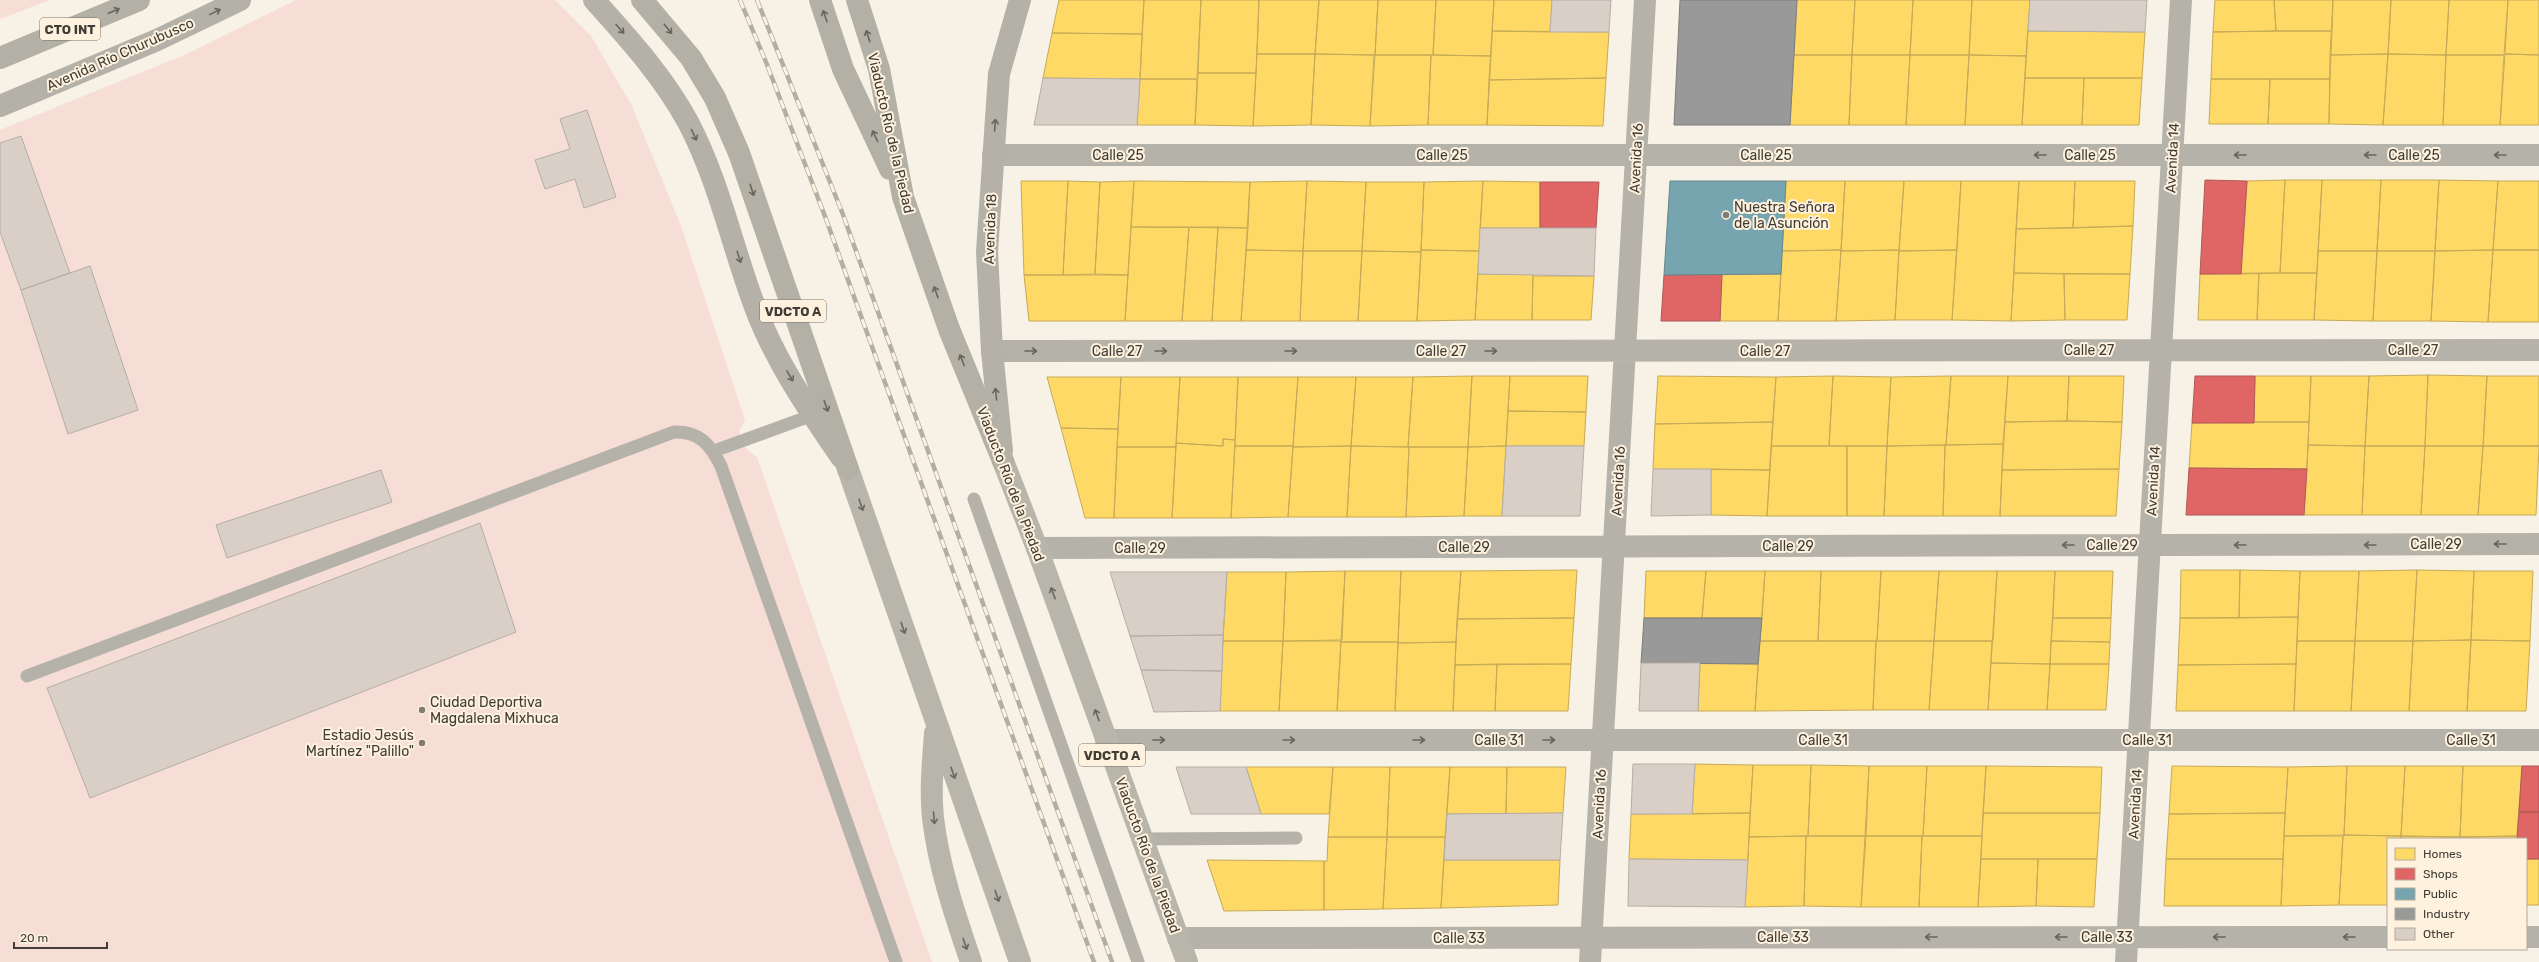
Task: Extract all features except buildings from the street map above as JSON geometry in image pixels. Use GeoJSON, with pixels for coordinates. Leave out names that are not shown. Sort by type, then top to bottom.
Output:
{"type":"FeatureCollection","features":[{"type":"Feature","properties":{"kind":"highway","name":"CTO INT"},"geometry":{"type":"LineString","coordinates":[[0,58],[139,0]]}},
{"type":"Feature","properties":{"kind":"highway","name":"VDCTO A"},"geometry":{"type":"LineString","coordinates":[[642,0],[691,58],[718,105],[739,153],[848,469]]}},
{"type":"Feature","properties":{"kind":"highway"},"geometry":{"type":"LineString","coordinates":[[820,0],[843,69],[903,197]]}},
{"type":"Feature","properties":{"kind":"highway","name":"Viaducto Río de la Piedad"},"geometry":{"type":"LineString","coordinates":[[857,0],[879,69],[903,197],[949,328],[1003,461]]}},
{"type":"Feature","properties":{"kind":"main road","name":"Avenida Río Churubusco"},"geometry":{"type":"LineString","coordinates":[[0,106],[157,40],[240,0]]}},
{"type":"Feature","properties":{"kind":"main road"},"geometry":{"type":"LineString","coordinates":[[594,0],[651,64],[688,122],[718,193],[756,308],[776,351],[813,415],[848,469]]}},
{"type":"Feature","properties":{"kind":"main road","name":"Avenida 18"},"geometry":{"type":"LineString","coordinates":[[1003,461],[992,351],[987,252],[999,74],[1020,0]]}},
{"type":"Feature","properties":{"kind":"main road","name":"Viaducto Río de la Piedad"},"geometry":{"type":"LineString","coordinates":[[1003,461],[1037,548],[1187,962]]}},
{"type":"Feature","properties":{"kind":"main road","name":"VDCTO A"},"geometry":{"type":"LineString","coordinates":[[848,469],[1020,962]]}},
{"type":"Feature","properties":{"kind":"main road"},"geometry":{"type":"LineString","coordinates":[[936,724],[932,781],[933,816],[938,852],[951,903],[971,962]]}},
{"type":"Feature","properties":{"kind":"street","name":"Avenida 16"},"geometry":{"type":"LineString","coordinates":[[1590,962],[1645,0]]}},
{"type":"Feature","properties":{"kind":"street","name":"Avenida 14"},"geometry":{"type":"LineString","coordinates":[[2126,962],[2181,0]]}},
{"type":"Feature","properties":{"kind":"street","name":"Calle 25"},"geometry":{"type":"LineString","coordinates":[[993,155],[2539,155]]}},
{"type":"Feature","properties":{"kind":"street","name":"Calle 27"},"geometry":{"type":"LineString","coordinates":[[992,351],[2539,350]]}},
{"type":"Feature","properties":{"kind":"street","name":"Calle 29"},"geometry":{"type":"LineString","coordinates":[[1037,548],[2539,544]]}},
{"type":"Feature","properties":{"kind":"street","name":"Calle 31"},"geometry":{"type":"LineString","coordinates":[[1106,740],[2539,740]]}},
{"type":"Feature","properties":{"kind":"street"},"geometry":{"type":"LineString","coordinates":[[2527,936],[2539,936]]}},
{"type":"Feature","properties":{"kind":"street","name":"Calle 33"},"geometry":{"type":"LineString","coordinates":[[1178,938],[2387,937]]}},
{"type":"Feature","properties":{"kind":"lane"},"geometry":{"type":"LineString","coordinates":[[714,451],[813,415]]}},
{"type":"Feature","properties":{"kind":"lane"},"geometry":{"type":"LineString","coordinates":[[27,676],[674,432],[687,432],[704,439],[714,451],[721,466],[896,962]]}},
{"type":"Feature","properties":{"kind":"lane"},"geometry":{"type":"LineString","coordinates":[[974,499],[1138,962]]}},
{"type":"Feature","properties":{"kind":"lane"},"geometry":{"type":"LineString","coordinates":[[1142,839],[1296,838]]}},
{"type":"Feature","properties":{"kind":"shaded area"},"geometry":{"type":"Polygon","coordinates":[[[0,0],[50,0],[0,19],[0,0]]]}},
{"type":"Feature","properties":{"kind":"shaded area","name":"Ciudad Deportiva Magdalena Mixhuca"},"geometry":{"type":"Polygon","coordinates":[[[296,0],[555,0],[591,36],[632,106],[681,226],[745,420],[739,432],[740,436],[747,449],[757,457],[932,962],[0,962],[0,130],[187,54],[296,0]]]}},
{"type":"Feature","properties":{"kind":"railway"},"geometry":{"type":"LineString","coordinates":[[740,0],[766,62],[826,219],[1094,962]]}},
{"type":"Feature","properties":{"kind":"railway"},"geometry":{"type":"LineString","coordinates":[[757,0],[842,212],[1112,962]]}},
{"type":"Feature","properties":{"kind":"place","name":"Nuestra Señora de la Asunción"},"geometry":{"type":"Point","coordinates":[1726,215]}},
{"type":"Feature","properties":{"kind":"place","name":"Ciudad Deportiva Magdalena Mixhuca"},"geometry":{"type":"Point","coordinates":[422,710]}},
{"type":"Feature","properties":{"kind":"place","name":"Estadio Jesús Martínez \"Palillo\""},"geometry":{"type":"Point","coordinates":[422,743]}}]}
